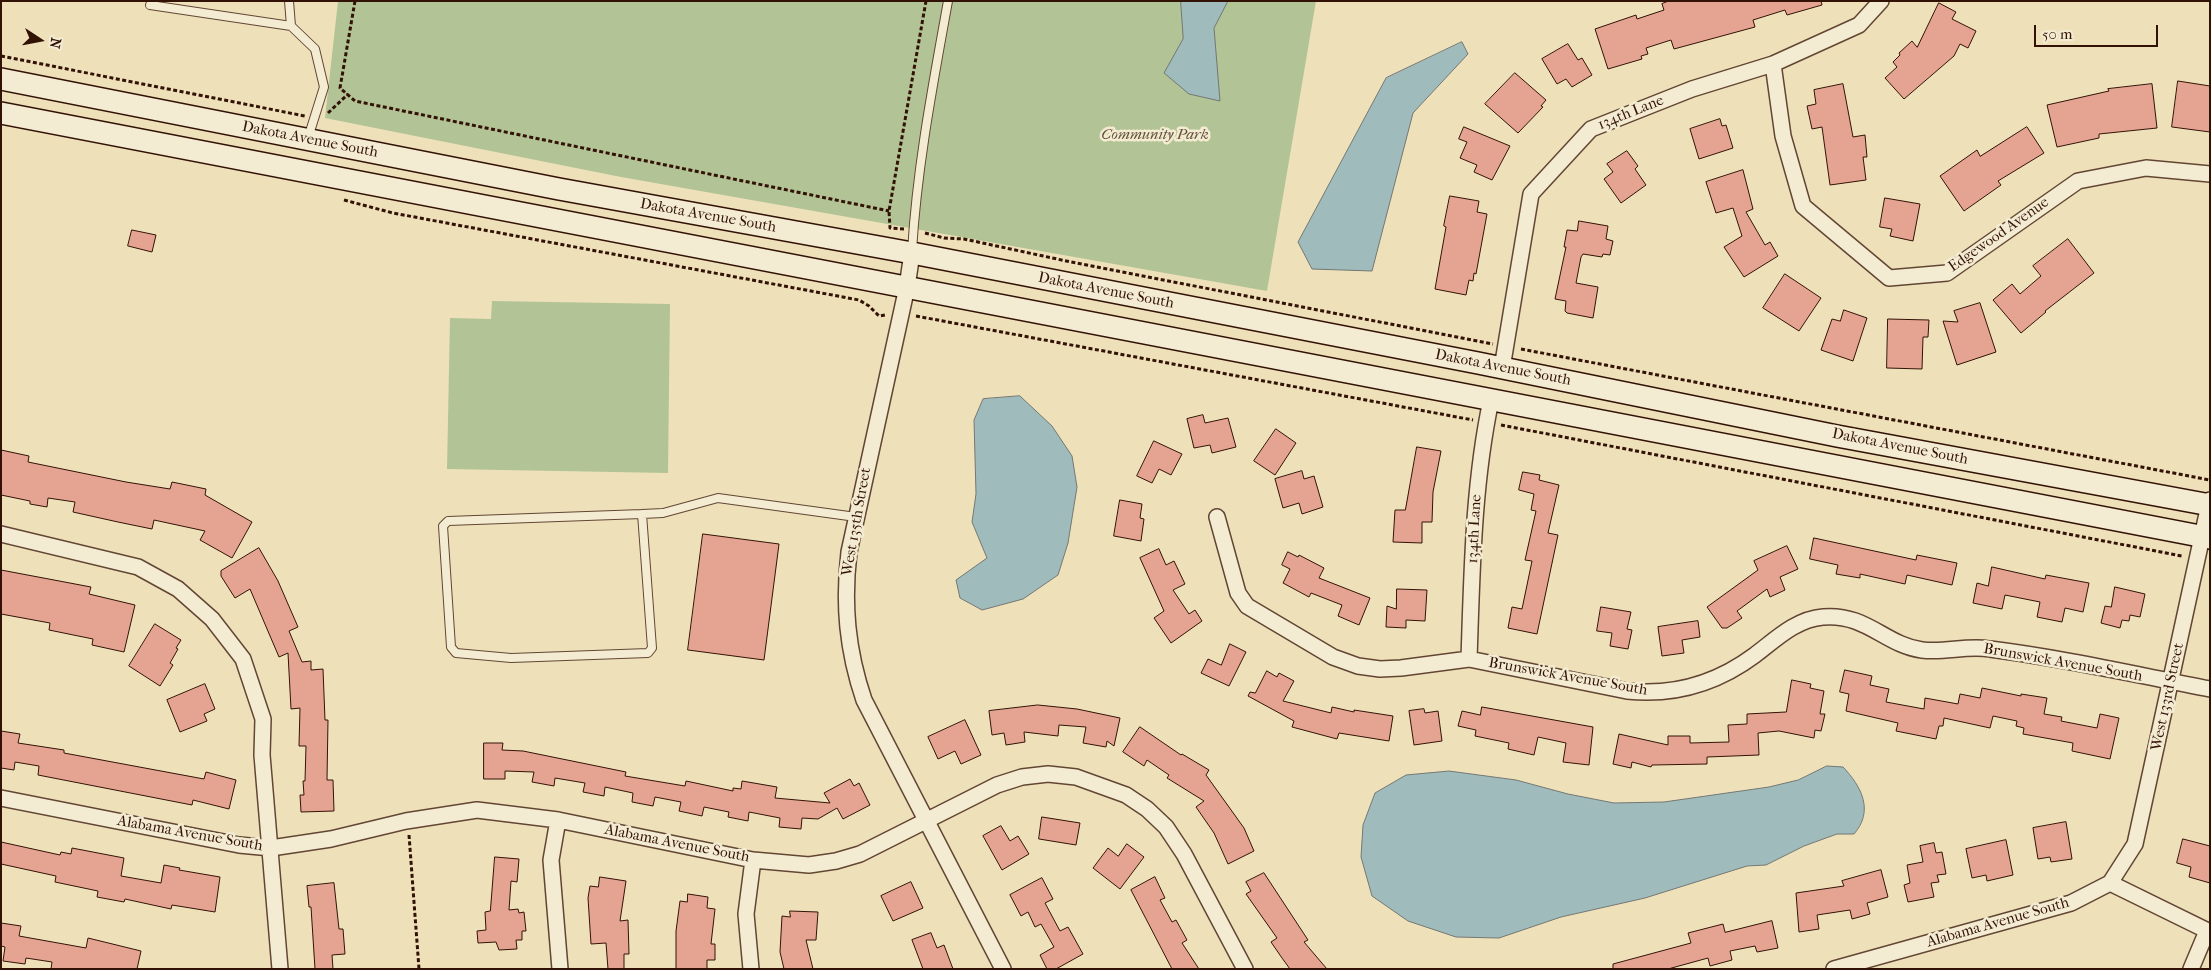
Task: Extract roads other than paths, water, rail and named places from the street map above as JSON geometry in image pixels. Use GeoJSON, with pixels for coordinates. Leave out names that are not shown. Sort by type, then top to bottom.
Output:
{"type":"FeatureCollection","features":[{"type":"Feature","properties":{"kind":"main road","name":"Dakota Avenue South"},"geometry":{"type":"LineString","coordinates":[[1,79],[559,189],[912,253],[1502,368],[1837,436],[2209,505]]}},
{"type":"Feature","properties":{"kind":"main road","name":"Dakota Avenue South"},"geometry":{"type":"LineString","coordinates":[[1,113],[2206,537]]}},
{"type":"Feature","properties":{"kind":"street","name":"134th Lane"},"geometry":{"type":"LineString","coordinates":[[1502,368],[1531,194],[1591,129],[1692,89],[1773,64],[1859,25],[1881,1]]}},
{"type":"Feature","properties":{"kind":"street","name":"Edgewood Avenue"},"geometry":{"type":"LineString","coordinates":[[1773,64],[1783,136],[1803,206],[1889,278],[1947,273],[2078,181],[2146,168],[2210,174]]}},
{"type":"Feature","properties":{"kind":"street","name":"West 135th Street"},"geometry":{"type":"LineString","coordinates":[[912,253],[907,288],[856,517],[846,578],[846,628],[850,652],[864,700],[1003,969]]}},
{"type":"Feature","properties":{"kind":"street","name":"134th Lane"},"geometry":{"type":"LineString","coordinates":[[1469,659],[1474,513],[1486,422],[1491,400]]}},
{"type":"Feature","properties":{"kind":"street","name":"West 133rd Street"},"geometry":{"type":"LineString","coordinates":[[2110,883],[2135,844],[2198,559],[2206,537],[2210,500]]}},
{"type":"Feature","properties":{"kind":"street","name":"Brunswick Avenue South"},"geometry":{"type":"LineString","coordinates":[[1218,517],[1238,593],[1247,606],[1333,657],[1358,666],[1380,669],[1469,659],[1627,690],[1651,693],[1671,692],[1716,679],[1754,656],[1781,634],[1800,624],[1821,617],[1842,617],[1860,622],[1900,644],[1921,650],[1989,648],[2210,689]]}},
{"type":"Feature","properties":{"kind":"street"},"geometry":{"type":"LineString","coordinates":[[1,534],[138,567],[178,589],[212,619],[243,659],[263,719],[262,755],[280,969]]}},
{"type":"Feature","properties":{"kind":"street","name":"Alabama Avenue South"},"geometry":{"type":"LineString","coordinates":[[1,798],[239,845],[271,848],[331,839],[406,821],[477,810],[558,820],[753,860],[802,865],[836,861],[860,854],[997,785],[1022,777],[1048,774],[1076,777],[1126,795],[1147,810],[1166,828],[1184,854],[1245,969]]}},
{"type":"Feature","properties":{"kind":"street"},"geometry":{"type":"LineString","coordinates":[[558,820],[551,860],[560,969]]}},
{"type":"Feature","properties":{"kind":"street"},"geometry":{"type":"LineString","coordinates":[[751,969],[746,914],[753,860]]}},
{"type":"Feature","properties":{"kind":"street","name":"Alabama Avenue South"},"geometry":{"type":"LineString","coordinates":[[1834,969],[1867,964],[2071,903],[2110,883]]}},
{"type":"Feature","properties":{"kind":"street"},"geometry":{"type":"LineString","coordinates":[[2110,883],[2209,931],[2191,969]]}},
{"type":"Feature","properties":{"kind":"lane"},"geometry":{"type":"LineString","coordinates":[[289,1],[291,26]]}},
{"type":"Feature","properties":{"kind":"lane"},"geometry":{"type":"LineString","coordinates":[[912,253],[922,143],[948,1]]}},
{"type":"Feature","properties":{"kind":"lane"},"geometry":{"type":"LineString","coordinates":[[150,6],[291,26],[316,49],[324,86],[308,140]]}},
{"type":"Feature","properties":{"kind":"lane"},"geometry":{"type":"LineString","coordinates":[[642,514],[652,648],[648,653],[511,658],[456,653],[451,647],[443,526],[448,521],[663,513],[718,498],[856,517]]}},
{"type":"Feature","properties":{"kind":"water"},"geometry":{"type":"Polygon","coordinates":[[[1181,1],[1228,1],[1214,28],[1220,101],[1189,94],[1164,73],[1183,39],[1181,1]]]}},
{"type":"Feature","properties":{"kind":"water"},"geometry":{"type":"Polygon","coordinates":[[[1462,42],[1468,54],[1413,113],[1372,271],[1312,269],[1298,242],[1386,78],[1462,42]]]}},
{"type":"Feature","properties":{"kind":"water"},"geometry":{"type":"Polygon","coordinates":[[[1020,396],[1052,426],[1072,456],[1077,487],[1068,543],[1058,575],[1023,599],[982,610],[960,598],[956,580],[987,558],[972,522],[976,494],[974,420],[983,399],[1020,396]]]}},
{"type":"Feature","properties":{"kind":"water"},"geometry":{"type":"Polygon","coordinates":[[[1827,766],[1843,767],[1860,791],[1863,799],[1863,817],[1854,834],[1837,834],[1804,846],[1766,865],[1747,866],[1645,898],[1561,917],[1499,938],[1456,937],[1408,921],[1372,896],[1361,857],[1363,825],[1375,793],[1406,775],[1449,771],[1516,780],[1568,794],[1614,803],[1664,802],[1769,787],[1798,780],[1827,766]]]}},
{"type":"Feature","properties":{"kind":"park label","name":"Community Park"},"geometry":{"type":"Point","coordinates":[1155,135]}}]}
